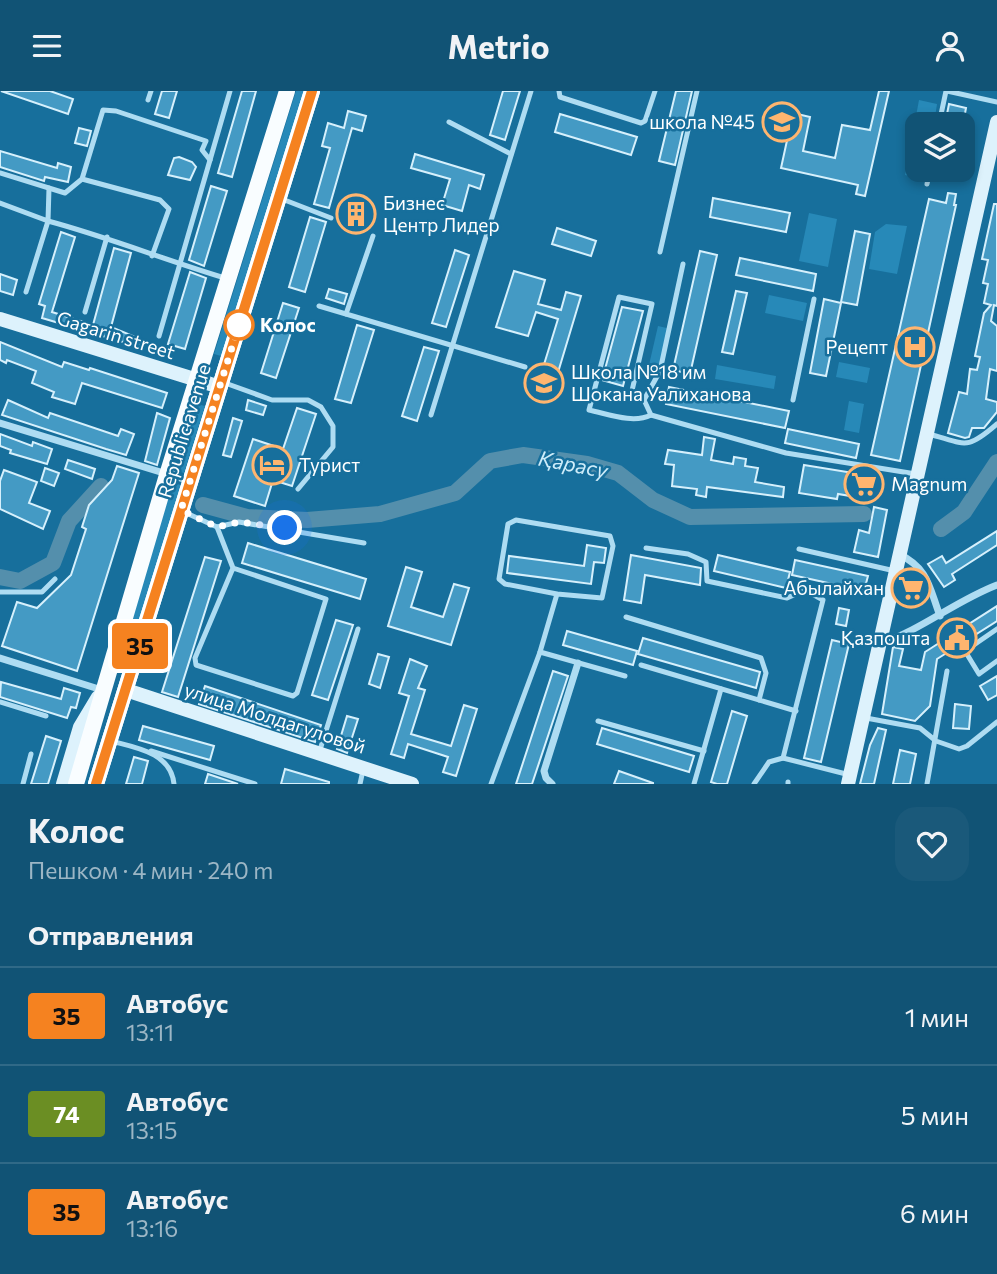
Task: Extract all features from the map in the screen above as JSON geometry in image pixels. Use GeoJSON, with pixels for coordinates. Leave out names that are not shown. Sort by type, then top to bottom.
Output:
{"type":"FeatureCollection","features":[{"type":"Feature","properties":{"kind":"main road","name":"Republic avenue"},"geometry":{"type":"LineString","coordinates":[[76,784],[167,475],[287,91]]}},
{"type":"Feature","properties":{"kind":"main road","name":"Republic avenue"},"geometry":{"type":"LineString","coordinates":[[96,784],[312,91]]}},
{"type":"Feature","properties":{"kind":"main road"},"geometry":{"type":"LineString","coordinates":[[849,779],[996,132]]}},
{"type":"Feature","properties":{"kind":"main road","name":"Gagarin street"},"geometry":{"type":"LineString","coordinates":[[0,319],[197,380],[221,384]]}},
{"type":"Feature","properties":{"kind":"main road"},"geometry":{"type":"LineString","coordinates":[[63,784],[80,727],[102,690]]}},
{"type":"Feature","properties":{"kind":"main road"},"geometry":{"type":"LineString","coordinates":[[102,784],[115,742],[124,695]]}},
{"type":"Feature","properties":{"kind":"main road","name":"улица Молдагуловой"},"geometry":{"type":"LineString","coordinates":[[124,695],[319,753],[412,784]]}},
{"type":"Feature","properties":{"kind":"street"},"geometry":{"type":"LineString","coordinates":[[0,423],[190,481]]}},
{"type":"Feature","properties":{"kind":"street"},"geometry":{"type":"LineString","coordinates":[[899,554],[917,563],[924,571],[940,616]]}},
{"type":"Feature","properties":{"kind":"street"},"geometry":{"type":"LineString","coordinates":[[879,644],[908,634],[967,597],[997,585]]}},
{"type":"Feature","properties":{"kind":"street"},"geometry":{"type":"LineString","coordinates":[[0,658],[102,690]]}},
{"type":"Feature","properties":{"kind":"street"},"geometry":{"type":"LineString","coordinates":[[552,784],[544,771],[578,663]]}},
{"type":"Feature","properties":{"kind":"lane"},"geometry":{"type":"LineString","coordinates":[[148,100],[151,91]]}},
{"type":"Feature","properties":{"kind":"lane"},"geometry":{"type":"LineString","coordinates":[[159,336],[230,91]]}},
{"type":"Feature","properties":{"kind":"lane"},"geometry":{"type":"LineString","coordinates":[[431,415],[450,345],[531,91]]}},
{"type":"Feature","properties":{"kind":"lane"},"geometry":{"type":"LineString","coordinates":[[559,91],[560,97],[641,123],[645,121],[655,91]]}},
{"type":"Feature","properties":{"kind":"lane"},"geometry":{"type":"LineString","coordinates":[[660,252],[697,91]]}},
{"type":"Feature","properties":{"kind":"lane"},"geometry":{"type":"LineString","coordinates":[[942,112],[946,91],[997,102]]}},
{"type":"Feature","properties":{"kind":"lane"},"geometry":{"type":"LineString","coordinates":[[0,173],[65,193],[82,179],[103,110],[116,111],[206,141],[202,150],[210,160]]}},
{"type":"Feature","properties":{"kind":"lane"},"geometry":{"type":"LineString","coordinates":[[449,122],[511,154]]}},
{"type":"Feature","properties":{"kind":"lane"},"geometry":{"type":"LineString","coordinates":[[82,179],[160,200],[169,209],[152,256]]}},
{"type":"Feature","properties":{"kind":"lane"},"geometry":{"type":"LineString","coordinates":[[26,292],[48,221],[49,188]]}},
{"type":"Feature","properties":{"kind":"lane"},"geometry":{"type":"LineString","coordinates":[[279,198],[331,218]]}},
{"type":"Feature","properties":{"kind":"lane"},"geometry":{"type":"LineString","coordinates":[[0,203],[48,221],[107,237],[152,256],[228,279]]}},
{"type":"Feature","properties":{"kind":"lane"},"geometry":{"type":"LineString","coordinates":[[346,314],[373,236]]}},
{"type":"Feature","properties":{"kind":"lane"},"geometry":{"type":"LineString","coordinates":[[85,312],[107,237]]}},
{"type":"Feature","properties":{"kind":"lane"},"geometry":{"type":"LineString","coordinates":[[651,415],[644,400],[660,371],[683,264]]}},
{"type":"Feature","properties":{"kind":"lane"},"geometry":{"type":"LineString","coordinates":[[623,398],[631,395],[652,304],[620,297],[589,410],[633,419],[643,419],[651,415],[786,453],[919,475]]}},
{"type":"Feature","properties":{"kind":"lane"},"geometry":{"type":"LineString","coordinates":[[793,400],[814,299]]}},
{"type":"Feature","properties":{"kind":"lane"},"geometry":{"type":"LineString","coordinates":[[319,306],[525,367]]}},
{"type":"Feature","properties":{"kind":"lane"},"geometry":{"type":"LineString","coordinates":[[221,384],[272,400],[308,400],[321,407],[333,426],[333,447],[298,489]]}},
{"type":"Feature","properties":{"kind":"lane"},"geometry":{"type":"LineString","coordinates":[[929,434],[968,445],[976,442],[997,424]]}},
{"type":"Feature","properties":{"kind":"lane"},"geometry":{"type":"LineString","coordinates":[[181,510],[217,527],[239,522],[364,543]]}},
{"type":"Feature","properties":{"kind":"lane"},"geometry":{"type":"LineString","coordinates":[[516,520],[610,535],[613,546],[602,598],[587,600],[556,594],[505,584],[499,579],[508,524],[516,520]]}},
{"type":"Feature","properties":{"kind":"lane"},"geometry":{"type":"LineString","coordinates":[[217,527],[233,568],[195,658],[196,665],[293,697],[297,692],[326,599],[233,568]]}},
{"type":"Feature","properties":{"kind":"lane"},"geometry":{"type":"LineString","coordinates":[[646,548],[688,554],[706,562],[707,581],[787,598],[805,590],[823,600],[783,758]]}},
{"type":"Feature","properties":{"kind":"lane"},"geometry":{"type":"LineString","coordinates":[[799,549],[895,571]]}},
{"type":"Feature","properties":{"kind":"lane"},"geometry":{"type":"LineString","coordinates":[[0,592],[42,592],[55,579]]}},
{"type":"Feature","properties":{"kind":"lane"},"geometry":{"type":"LineString","coordinates":[[491,784],[540,652],[556,594]]}},
{"type":"Feature","properties":{"kind":"lane"},"geometry":{"type":"LineString","coordinates":[[626,617],[761,658],[766,673],[759,700]]}},
{"type":"Feature","properties":{"kind":"lane"},"geometry":{"type":"LineString","coordinates":[[319,753],[358,629]]}},
{"type":"Feature","properties":{"kind":"lane"},"geometry":{"type":"LineString","coordinates":[[997,629],[965,651],[979,674],[997,661]]}},
{"type":"Feature","properties":{"kind":"lane"},"geometry":{"type":"LineString","coordinates":[[540,652],[625,676]]}},
{"type":"Feature","properties":{"kind":"lane"},"geometry":{"type":"LineString","coordinates":[[640,665],[796,711]]}},
{"type":"Feature","properties":{"kind":"lane"},"geometry":{"type":"LineString","coordinates":[[927,784],[947,671]]}},
{"type":"Feature","properties":{"kind":"lane"},"geometry":{"type":"LineString","coordinates":[[694,784],[721,689]]}},
{"type":"Feature","properties":{"kind":"lane"},"geometry":{"type":"LineString","coordinates":[[0,702],[46,716]]}},
{"type":"Feature","properties":{"kind":"lane"},"geometry":{"type":"LineString","coordinates":[[862,717],[920,728],[936,741],[959,749],[967,746],[997,722]]}},
{"type":"Feature","properties":{"kind":"lane"},"geometry":{"type":"LineString","coordinates":[[598,721],[704,751]]}},
{"type":"Feature","properties":{"kind":"lane"},"geometry":{"type":"LineString","coordinates":[[115,742],[255,784]]}},
{"type":"Feature","properties":{"kind":"lane"},"geometry":{"type":"LineString","coordinates":[[151,751],[169,768],[174,784]]}},
{"type":"Feature","properties":{"kind":"lane"},"geometry":{"type":"LineString","coordinates":[[23,784],[31,754]]}},
{"type":"Feature","properties":{"kind":"lane"},"geometry":{"type":"LineString","coordinates":[[754,784],[769,762],[783,758],[849,779]]}},
{"type":"Feature","properties":{"kind":"lane"},"geometry":{"type":"LineString","coordinates":[[360,784],[364,768]]}},
{"type":"Feature","properties":{"kind":"shaded area"},"geometry":{"type":"Polygon","coordinates":[[[296,91],[304,91],[221,356],[214,354],[296,91]]]}},
{"type":"Feature","properties":{"kind":"shaded area"},"geometry":{"type":"Polygon","coordinates":[[[919,100],[937,104],[936,112],[917,112],[919,100]]]}},
{"type":"Feature","properties":{"kind":"shaded area"},"geometry":{"type":"Polygon","coordinates":[[[809,213],[837,219],[828,267],[799,261],[809,213]]]}},
{"type":"Feature","properties":{"kind":"shaded area"},"geometry":{"type":"Polygon","coordinates":[[[886,224],[907,226],[897,274],[869,269],[875,232],[886,224]]]}},
{"type":"Feature","properties":{"kind":"shaded area"},"geometry":{"type":"Polygon","coordinates":[[[769,295],[807,303],[803,321],[765,313],[769,295]]]}},
{"type":"Feature","properties":{"kind":"shaded area"},"geometry":{"type":"Polygon","coordinates":[[[658,326],[671,329],[661,368],[649,365],[658,326]]]}},
{"type":"Feature","properties":{"kind":"shaded area"},"geometry":{"type":"Polygon","coordinates":[[[839,362],[870,368],[867,383],[836,377],[839,362]]]}},
{"type":"Feature","properties":{"kind":"shaded area"},"geometry":{"type":"Polygon","coordinates":[[[717,365],[776,376],[774,389],[715,379],[717,365]]]}},
{"type":"Feature","properties":{"kind":"shaded area"},"geometry":{"type":"Polygon","coordinates":[[[849,401],[864,404],[859,433],[844,430],[849,401]]]}},
{"type":"Feature","properties":{"kind":"shaded area"},"geometry":{"type":"Polygon","coordinates":[[[197,404],[205,406],[184,473],[176,471],[197,404]]]}},
{"type":"Feature","properties":{"kind":"shaded area"},"geometry":{"type":"Polygon","coordinates":[[[173,483],[181,485],[129,652],[121,649],[173,483]]]}},
{"type":"Feature","properties":{"kind":"building"},"geometry":{"type":"Polygon","coordinates":[[[1,91],[50,91],[73,99],[68,114],[1,91]]]}},
{"type":"Feature","properties":{"kind":"building"},"geometry":{"type":"Polygon","coordinates":[[[162,91],[177,91],[169,118],[155,114],[162,91]]]}},
{"type":"Feature","properties":{"kind":"building"},"geometry":{"type":"Polygon","coordinates":[[[242,91],[256,91],[232,177],[218,173],[242,91]]]}},
{"type":"Feature","properties":{"kind":"building"},"geometry":{"type":"Polygon","coordinates":[[[503,91],[520,91],[505,140],[490,135],[503,91]]]}},
{"type":"Feature","properties":{"kind":"building"},"geometry":{"type":"Polygon","coordinates":[[[676,91],[692,91],[675,165],[659,161],[676,91]]]}},
{"type":"Feature","properties":{"kind":"building"},"geometry":{"type":"Polygon","coordinates":[[[879,91],[889,91],[865,196],[856,194],[858,185],[781,168],[793,113],[810,117],[803,151],[835,158],[842,125],[870,130],[879,91]]]}},
{"type":"Feature","properties":{"kind":"building"},"geometry":{"type":"Polygon","coordinates":[[[949,104],[966,108],[965,112],[947,112],[949,104]]]}},
{"type":"Feature","properties":{"kind":"building"},"geometry":{"type":"Polygon","coordinates":[[[348,111],[366,116],[362,131],[352,128],[329,208],[314,204],[330,148],[322,146],[328,123],[344,128],[348,111]]]}},
{"type":"Feature","properties":{"kind":"building"},"geometry":{"type":"Polygon","coordinates":[[[560,114],[637,137],[631,155],[555,132],[560,114]]]}},
{"type":"Feature","properties":{"kind":"building"},"geometry":{"type":"Polygon","coordinates":[[[79,128],[91,131],[87,146],[75,143],[79,128]]]}},
{"type":"Feature","properties":{"kind":"building"},"geometry":{"type":"Polygon","coordinates":[[[0,151],[57,168],[58,163],[71,167],[68,182],[45,177],[44,181],[0,167],[0,151]]]}},
{"type":"Feature","properties":{"kind":"building"},"geometry":{"type":"Polygon","coordinates":[[[415,154],[484,175],[480,189],[469,185],[462,211],[442,205],[450,179],[411,168],[415,154]]]}},
{"type":"Feature","properties":{"kind":"building"},"geometry":{"type":"Polygon","coordinates":[[[174,158],[192,162],[196,167],[190,180],[168,175],[174,158]]]}},
{"type":"Feature","properties":{"kind":"building"},"geometry":{"type":"Polygon","coordinates":[[[211,186],[227,191],[204,266],[189,260],[211,186]]]}},
{"type":"Feature","properties":{"kind":"building"},"geometry":{"type":"Polygon","coordinates":[[[948,193],[956,194],[956,205],[900,461],[871,455],[929,199],[946,203],[948,193]]]}},
{"type":"Feature","properties":{"kind":"building"},"geometry":{"type":"Polygon","coordinates":[[[713,198],[790,213],[786,232],[710,217],[713,198]]]}},
{"type":"Feature","properties":{"kind":"building","name":"Бизнес Центр Лидер"},"geometry":{"type":"Polygon","coordinates":[[[350,200],[369,205],[362,228],[343,223],[350,200]]]}},
{"type":"Feature","properties":{"kind":"building"},"geometry":{"type":"Polygon","coordinates":[[[994,204],[997,204],[997,306],[994,305],[991,321],[997,326],[997,371],[990,369],[986,399],[997,402],[997,412],[984,428],[972,428],[969,437],[965,438],[948,433],[959,392],[967,394],[970,369],[977,370],[980,357],[975,356],[984,313],[991,305],[984,303],[988,284],[983,283],[988,260],[982,259],[994,204]]]}},
{"type":"Feature","properties":{"kind":"building"},"geometry":{"type":"Polygon","coordinates":[[[310,217],[326,222],[305,292],[289,287],[310,217]]]}},
{"type":"Feature","properties":{"kind":"building"},"geometry":{"type":"Polygon","coordinates":[[[557,228],[596,241],[591,256],[552,244],[557,228]]]}},
{"type":"Feature","properties":{"kind":"building"},"geometry":{"type":"Polygon","coordinates":[[[855,231],[870,234],[857,305],[841,302],[855,231]]]}},
{"type":"Feature","properties":{"kind":"building"},"geometry":{"type":"Polygon","coordinates":[[[61,232],[75,237],[52,312],[93,325],[114,248],[131,253],[111,327],[145,341],[143,348],[42,318],[45,306],[39,304],[61,232]]]}},
{"type":"Feature","properties":{"kind":"building"},"geometry":{"type":"Polygon","coordinates":[[[455,250],[469,255],[446,327],[432,323],[455,250]]]}},
{"type":"Feature","properties":{"kind":"building"},"geometry":{"type":"Polygon","coordinates":[[[700,251],[717,255],[690,374],[673,370],[700,251]]]}},
{"type":"Feature","properties":{"kind":"building"},"geometry":{"type":"Polygon","coordinates":[[[740,258],[816,274],[813,291],[736,275],[740,258]]]}},
{"type":"Feature","properties":{"kind":"building"},"geometry":{"type":"Polygon","coordinates":[[[514,271],[545,280],[538,304],[561,310],[566,292],[581,296],[553,389],[538,384],[558,319],[536,312],[528,336],[496,327],[514,271]]]}},
{"type":"Feature","properties":{"kind":"building"},"geometry":{"type":"Polygon","coordinates":[[[190,272],[206,278],[185,349],[168,344],[190,272]]]}},
{"type":"Feature","properties":{"kind":"building"},"geometry":{"type":"Polygon","coordinates":[[[0,274],[17,280],[13,295],[0,291],[0,274]]]}},
{"type":"Feature","properties":{"kind":"building"},"geometry":{"type":"Polygon","coordinates":[[[329,289],[347,294],[344,304],[326,298],[329,289]]]}},
{"type":"Feature","properties":{"kind":"building"},"geometry":{"type":"Polygon","coordinates":[[[736,291],[747,293],[733,354],[722,352],[736,291]]]}},
{"type":"Feature","properties":{"kind":"building"},"geometry":{"type":"Polygon","coordinates":[[[824,299],[841,303],[826,376],[810,373],[824,299]]]}},
{"type":"Feature","properties":{"kind":"building"},"geometry":{"type":"Polygon","coordinates":[[[283,303],[299,308],[276,378],[261,373],[283,303]]]}},
{"type":"Feature","properties":{"kind":"building"},"geometry":{"type":"Polygon","coordinates":[[[622,307],[643,311],[623,386],[602,380],[622,307]]]}},
{"type":"Feature","properties":{"kind":"building"},"geometry":{"type":"Polygon","coordinates":[[[357,325],[374,330],[351,403],[335,399],[357,325]]]}},
{"type":"Feature","properties":{"kind":"building"},"geometry":{"type":"Polygon","coordinates":[[[0,342],[62,367],[64,362],[89,370],[90,368],[167,393],[162,408],[82,383],[75,404],[52,397],[54,392],[32,383],[36,371],[0,360],[0,342]]]}},
{"type":"Feature","properties":{"kind":"building"},"geometry":{"type":"Polygon","coordinates":[[[424,347],[439,351],[417,421],[402,416],[424,347]]]}},
{"type":"Feature","properties":{"kind":"building"},"geometry":{"type":"Polygon","coordinates":[[[669,387],[789,411],[785,428],[666,404],[669,387]]]}},
{"type":"Feature","properties":{"kind":"building"},"geometry":{"type":"Polygon","coordinates":[[[8,400],[48,418],[50,413],[118,436],[121,429],[134,434],[126,455],[2,415],[8,400]]]}},
{"type":"Feature","properties":{"kind":"building"},"geometry":{"type":"Polygon","coordinates":[[[248,400],[266,406],[263,415],[246,410],[248,400]]]}},
{"type":"Feature","properties":{"kind":"building","name":"Турист"},"geometry":{"type":"Polygon","coordinates":[[[297,408],[316,414],[292,486],[273,480],[265,506],[234,496],[253,439],[283,449],[297,408]]]}},
{"type":"Feature","properties":{"kind":"building"},"geometry":{"type":"Polygon","coordinates":[[[157,413],[170,418],[157,465],[145,461],[157,413]]]}},
{"type":"Feature","properties":{"kind":"building"},"geometry":{"type":"Polygon","coordinates":[[[233,418],[242,421],[231,457],[223,455],[233,418]]]}},
{"type":"Feature","properties":{"kind":"building"},"geometry":{"type":"Polygon","coordinates":[[[788,429],[859,444],[856,458],[785,443],[788,429]]]}},
{"type":"Feature","properties":{"kind":"building"},"geometry":{"type":"Polygon","coordinates":[[[0,434],[32,446],[33,442],[52,449],[47,464],[10,453],[11,450],[0,446],[0,434]]]}},
{"type":"Feature","properties":{"kind":"building"},"geometry":{"type":"Polygon","coordinates":[[[704,437],[715,439],[711,460],[733,464],[734,457],[746,459],[745,466],[758,468],[755,482],[784,487],[783,497],[707,487],[706,497],[696,495],[697,489],[672,486],[674,465],[665,464],[668,450],[702,455],[704,437]]]}},
{"type":"Feature","properties":{"kind":"building"},"geometry":{"type":"Polygon","coordinates":[[[68,460],[95,469],[92,479],[65,469],[68,460]]]}},
{"type":"Feature","properties":{"kind":"building"},"geometry":{"type":"Polygon","coordinates":[[[804,465],[872,476],[868,499],[838,494],[837,499],[799,493],[804,465]]]}},
{"type":"Feature","properties":{"kind":"building"},"geometry":{"type":"Polygon","coordinates":[[[117,466],[139,473],[77,671],[2,646],[17,602],[37,608],[71,575],[86,529],[82,527],[89,505],[112,480],[117,466]]]}},
{"type":"Feature","properties":{"kind":"building"},"geometry":{"type":"Polygon","coordinates":[[[45,468],[59,473],[54,486],[41,481],[45,468]]]}},
{"type":"Feature","properties":{"kind":"building"},"geometry":{"type":"Polygon","coordinates":[[[4,470],[37,482],[29,503],[50,511],[43,529],[0,509],[0,481],[4,470]]]}},
{"type":"Feature","properties":{"kind":"building"},"geometry":{"type":"Polygon","coordinates":[[[874,507],[887,510],[878,557],[854,552],[859,530],[869,533],[874,507]]]}},
{"type":"Feature","properties":{"kind":"building"},"geometry":{"type":"Polygon","coordinates":[[[997,531],[997,545],[952,574],[955,580],[944,587],[928,564],[942,556],[946,563],[997,531]]]}},
{"type":"Feature","properties":{"kind":"building"},"geometry":{"type":"Polygon","coordinates":[[[248,543],[366,579],[360,599],[242,563],[248,543]]]}},
{"type":"Feature","properties":{"kind":"building"},"geometry":{"type":"Polygon","coordinates":[[[587,545],[606,548],[604,563],[594,562],[591,584],[507,573],[509,556],[584,566],[587,545]]]}},
{"type":"Feature","properties":{"kind":"building"},"geometry":{"type":"Polygon","coordinates":[[[631,555],[701,568],[700,585],[645,575],[641,603],[624,600],[631,555]]]}},
{"type":"Feature","properties":{"kind":"building"},"geometry":{"type":"Polygon","coordinates":[[[718,555],[790,572],[786,588],[714,571],[718,555]]]}},
{"type":"Feature","properties":{"kind":"building"},"geometry":{"type":"Polygon","coordinates":[[[205,557],[221,561],[178,697],[162,692],[205,557]]]}},
{"type":"Feature","properties":{"kind":"building"},"geometry":{"type":"Polygon","coordinates":[[[795,560],[868,576],[864,591],[792,575],[795,560]]]}},
{"type":"Feature","properties":{"kind":"building"},"geometry":{"type":"Polygon","coordinates":[[[406,567],[422,572],[411,607],[443,617],[454,584],[469,588],[451,645],[388,626],[406,567]]]}},
{"type":"Feature","properties":{"kind":"building"},"geometry":{"type":"Polygon","coordinates":[[[997,606],[997,621],[937,659],[930,706],[915,721],[882,714],[893,647],[903,649],[899,666],[921,670],[925,652],[997,606]]]}},
{"type":"Feature","properties":{"kind":"building"},"geometry":{"type":"Polygon","coordinates":[[[839,608],[849,610],[846,626],[836,624],[839,608]]]}},
{"type":"Feature","properties":{"kind":"building"},"geometry":{"type":"Polygon","coordinates":[[[336,620],[353,625],[328,700],[312,695],[336,620]]]}},
{"type":"Feature","properties":{"kind":"building"},"geometry":{"type":"Polygon","coordinates":[[[567,631],[637,651],[633,665],[563,645],[567,631]]]}},
{"type":"Feature","properties":{"kind":"building"},"geometry":{"type":"Polygon","coordinates":[[[643,638],[760,672],[756,688],[638,654],[643,638]]]}},
{"type":"Feature","properties":{"kind":"building"},"geometry":{"type":"Polygon","coordinates":[[[832,640],[849,644],[821,762],[804,758],[832,640]]]}},
{"type":"Feature","properties":{"kind":"building"},"geometry":{"type":"Polygon","coordinates":[[[378,654],[389,657],[380,688],[369,684],[378,654]]]}},
{"type":"Feature","properties":{"kind":"building"},"geometry":{"type":"Polygon","coordinates":[[[410,659],[427,666],[418,688],[425,690],[411,734],[451,746],[464,705],[477,709],[456,776],[443,772],[448,757],[408,744],[404,758],[391,754],[409,696],[399,693],[410,659]]]}},
{"type":"Feature","properties":{"kind":"building"},"geometry":{"type":"Polygon","coordinates":[[[553,671],[568,676],[532,784],[516,784],[553,671]]]}},
{"type":"Feature","properties":{"kind":"building"},"geometry":{"type":"Polygon","coordinates":[[[997,676],[997,695],[988,700],[980,686],[997,676]]]}},
{"type":"Feature","properties":{"kind":"building"},"geometry":{"type":"Polygon","coordinates":[[[1,682],[61,699],[64,688],[80,693],[76,708],[71,707],[67,718],[0,697],[1,682]]]}},
{"type":"Feature","properties":{"kind":"building"},"geometry":{"type":"Polygon","coordinates":[[[205,686],[321,725],[315,742],[199,704],[205,686]]]}},
{"type":"Feature","properties":{"kind":"building"},"geometry":{"type":"Polygon","coordinates":[[[955,704],[971,706],[969,729],[953,728],[955,704]]]}},
{"type":"Feature","properties":{"kind":"building"},"geometry":{"type":"Polygon","coordinates":[[[732,711],[747,716],[727,784],[717,784],[711,782],[732,711]]]}},
{"type":"Feature","properties":{"kind":"building"},"geometry":{"type":"Polygon","coordinates":[[[347,716],[358,719],[347,753],[337,749],[347,716]]]}},
{"type":"Feature","properties":{"kind":"building"},"geometry":{"type":"Polygon","coordinates":[[[143,726],[214,746],[210,760],[139,740],[143,726]]]}},
{"type":"Feature","properties":{"kind":"building"},"geometry":{"type":"Polygon","coordinates":[[[602,728],[694,756],[689,772],[597,744],[602,728]]]}},
{"type":"Feature","properties":{"kind":"building"},"geometry":{"type":"Polygon","coordinates":[[[878,728],[886,730],[874,784],[860,784],[870,745],[878,728]]]}},
{"type":"Feature","properties":{"kind":"building"},"geometry":{"type":"Polygon","coordinates":[[[46,736],[61,741],[48,784],[31,784],[46,736]]]}},
{"type":"Feature","properties":{"kind":"building"},"geometry":{"type":"Polygon","coordinates":[[[900,750],[916,754],[910,784],[893,784],[900,750]]]}},
{"type":"Feature","properties":{"kind":"building"},"geometry":{"type":"Polygon","coordinates":[[[134,757],[148,761],[142,784],[126,784],[134,757]]]}},
{"type":"Feature","properties":{"kind":"building"},"geometry":{"type":"Polygon","coordinates":[[[285,769],[329,782],[329,784],[281,784],[285,769]]]}},
{"type":"Feature","properties":{"kind":"building"},"geometry":{"type":"Polygon","coordinates":[[[619,771],[653,783],[653,784],[614,784],[619,771]]]}},
{"type":"Feature","properties":{"kind":"building"},"geometry":{"type":"Polygon","coordinates":[[[208,774],[238,784],[205,784],[208,774]]]}},
{"type":"Feature","properties":{"kind":"waterway","name":"Қарасу"},"geometry":{"type":"LineString","coordinates":[[203,505],[247,517],[307,520],[380,514],[455,493],[490,461],[523,455],[587,464],[618,473],[653,500],[690,517],[864,514]]}},
{"type":"Feature","properties":{"kind":"waterway","name":"Қарасу"},"geometry":{"type":"LineString","coordinates":[[941,529],[964,512],[997,462]]}},
{"type":"Feature","properties":{"kind":"waterway"},"geometry":{"type":"LineString","coordinates":[[0,577],[20,581],[53,563],[69,521],[101,486]]}},
{"type":"Feature","properties":{"kind":"bus line","name":"35"},"geometry":{"type":"LineString","coordinates":[[96,784],[312,91]]}},
{"type":"Feature","properties":{"kind":"place","name":"школа №45"},"geometry":{"type":"Point","coordinates":[782,122]}},
{"type":"Feature","properties":{"kind":"place","name":"Бизнес Центр Лидер"},"geometry":{"type":"Point","coordinates":[356,214]}},
{"type":"Feature","properties":{"kind":"place","name":"Колос"},"geometry":{"type":"Point","coordinates":[239,325]}},
{"type":"Feature","properties":{"kind":"place","name":"Рецепт"},"geometry":{"type":"Point","coordinates":[915,347]}},
{"type":"Feature","properties":{"kind":"place","name":"Школа №18 им Шокана Уалиханова"},"geometry":{"type":"Point","coordinates":[544,383]}},
{"type":"Feature","properties":{"kind":"place","name":"Турист"},"geometry":{"type":"Point","coordinates":[272,465]}},
{"type":"Feature","properties":{"kind":"place","name":"Magnum"},"geometry":{"type":"Point","coordinates":[864,484]}},
{"type":"Feature","properties":{"kind":"place","name":"Абылайхан"},"geometry":{"type":"Point","coordinates":[911,588]}},
{"type":"Feature","properties":{"kind":"place","name":"Қазпошта"},"geometry":{"type":"Point","coordinates":[957,638]}},
{"type":"Feature","properties":{"kind":"route"},"geometry":{"type":"LineString","coordinates":[[239,325],[181,510],[217,527],[239,522],[285,528]]}}]}
